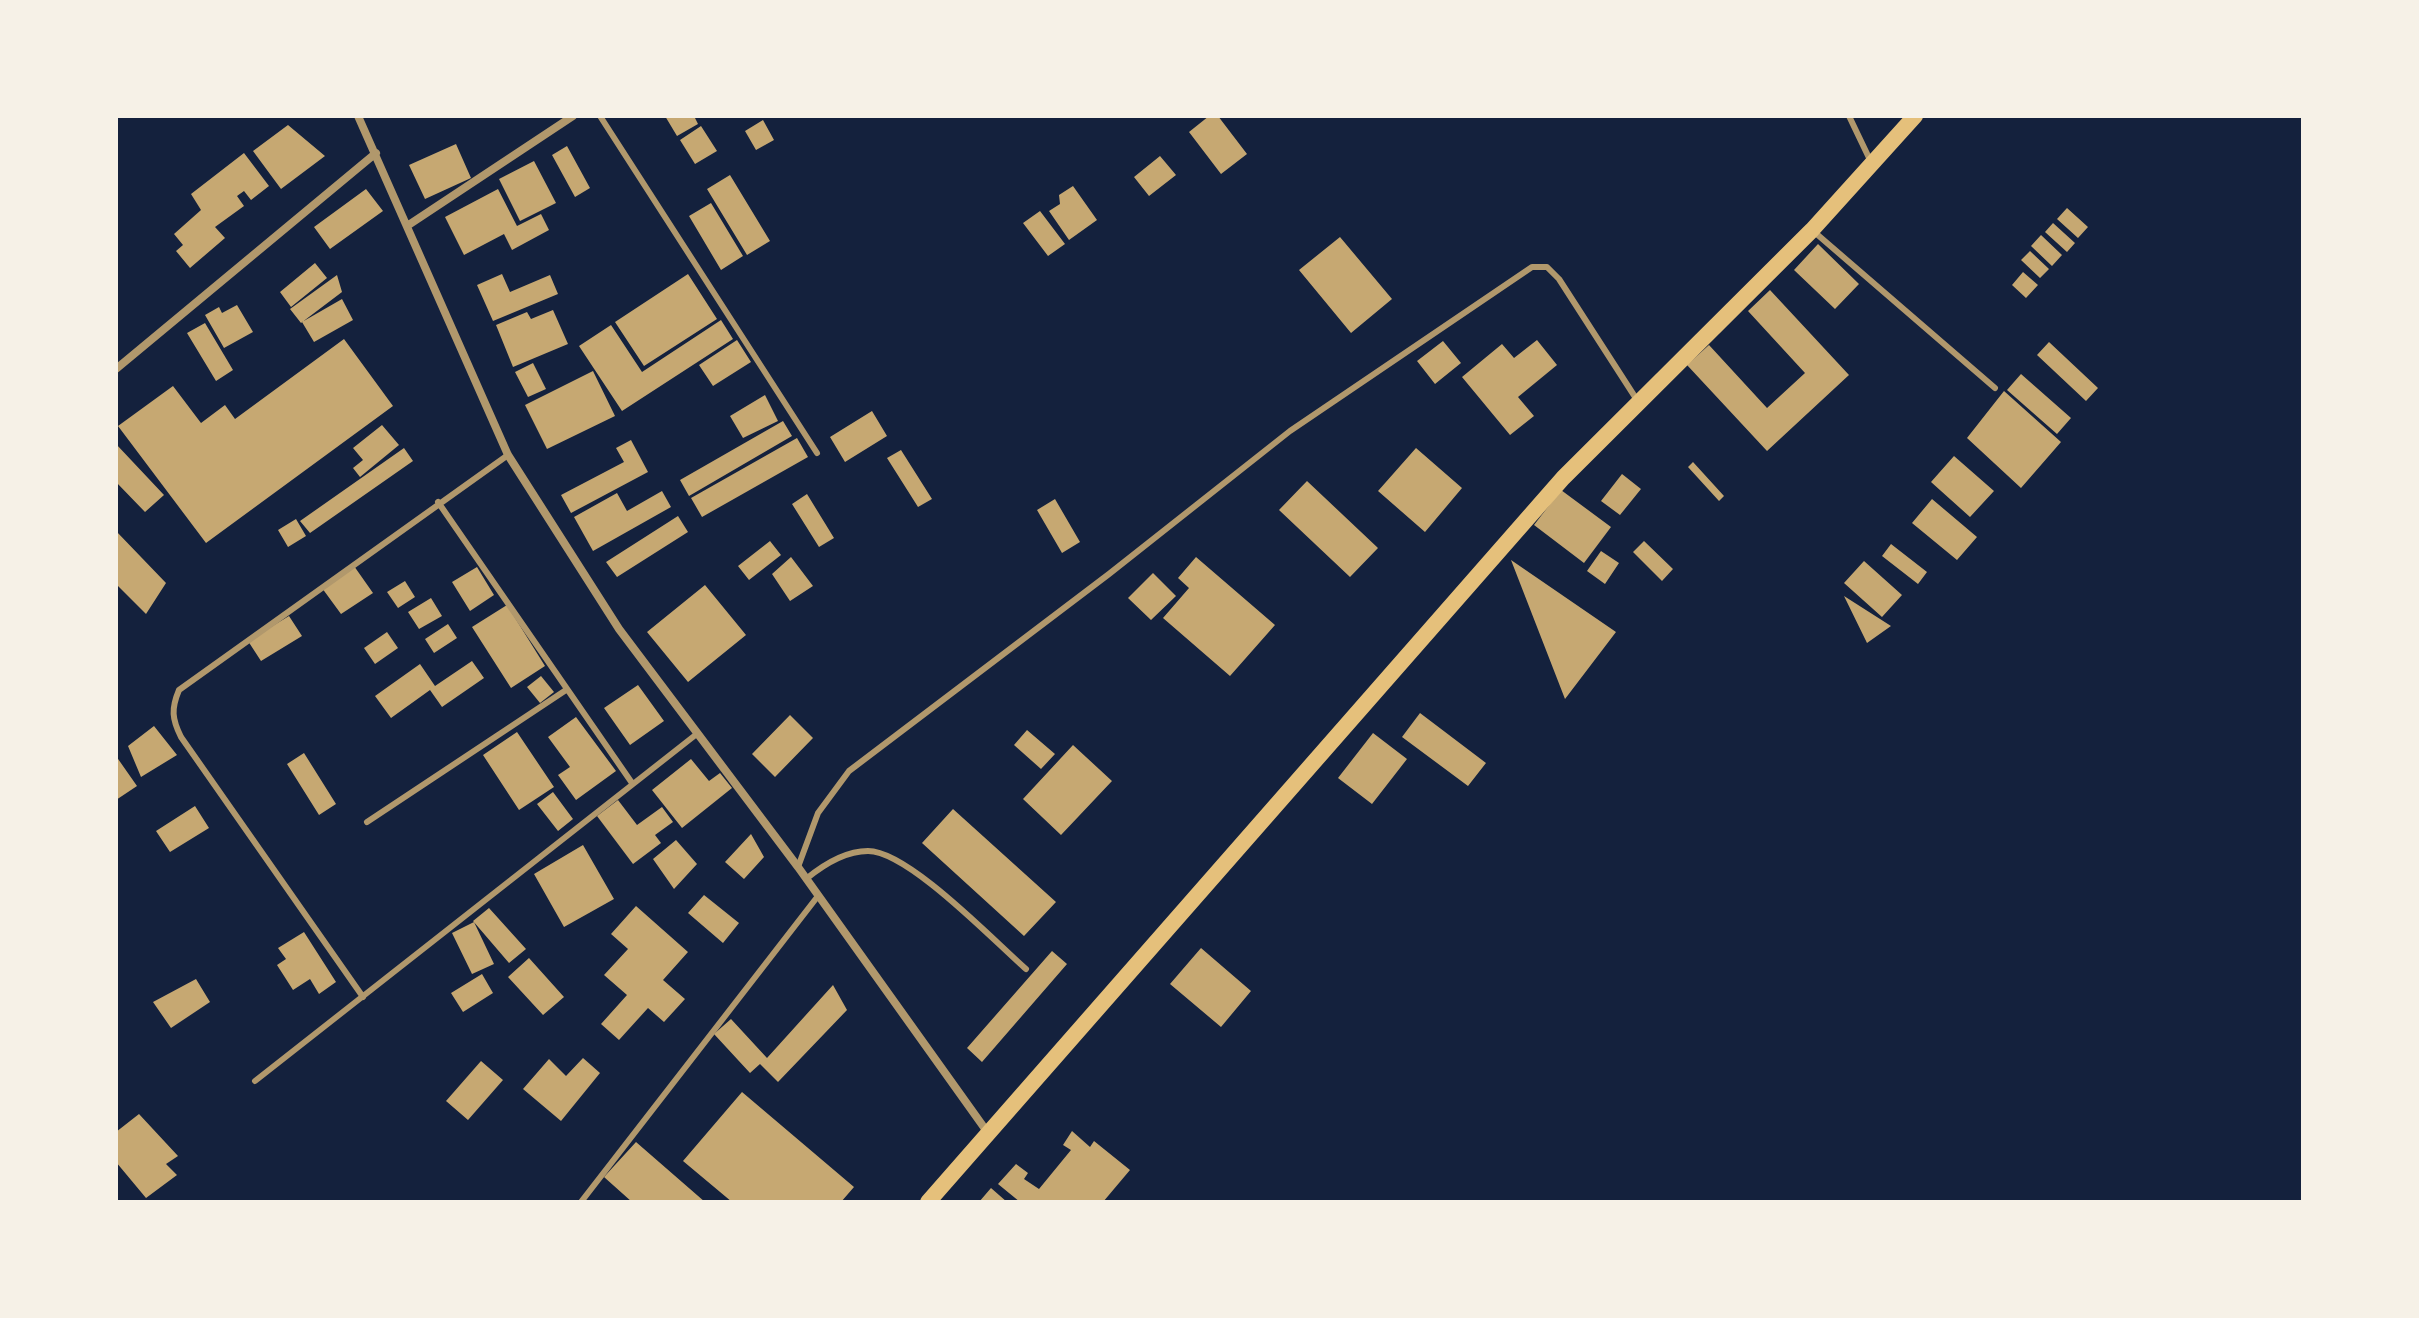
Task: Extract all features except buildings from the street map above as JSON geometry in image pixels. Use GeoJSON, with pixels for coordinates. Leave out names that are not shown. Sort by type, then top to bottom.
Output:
{"type":"FeatureCollection","features":[{"type":"Feature","properties":{"kind":"main road"},"geometry":{"type":"LineString","coordinates":[[928,1202],[1563,478],[1812,230],[1915,116]]}},
{"type":"Feature","properties":{"kind":"street"},"geometry":{"type":"LineString","coordinates":[[358,116],[508,455],[619,629],[798,867],[988,1133]]}},
{"type":"Feature","properties":{"kind":"street"},"geometry":{"type":"LineString","coordinates":[[407,226],[573,116]]}},
{"type":"Feature","properties":{"kind":"street"},"geometry":{"type":"LineString","coordinates":[[116,369],[376,153]]}},
{"type":"Feature","properties":{"kind":"lane"},"geometry":{"type":"LineString","coordinates":[[600,116],[817,453]]}},
{"type":"Feature","properties":{"kind":"lane"},"geometry":{"type":"LineString","coordinates":[[1849,116],[1871,162]]}},
{"type":"Feature","properties":{"kind":"lane"},"geometry":{"type":"LineString","coordinates":[[1812,230],[1995,388]]}},
{"type":"Feature","properties":{"kind":"lane"},"geometry":{"type":"LineString","coordinates":[[798,867],[818,813],[849,771],[1109,574],[1290,431],[1532,267],[1547,267],[1559,279],[1639,403]]}},
{"type":"Feature","properties":{"kind":"lane"},"geometry":{"type":"LineString","coordinates":[[363,997],[181,737],[172,719],[179,690],[438,502],[508,455]]}},
{"type":"Feature","properties":{"kind":"lane"},"geometry":{"type":"LineString","coordinates":[[438,502],[632,783]]}},
{"type":"Feature","properties":{"kind":"lane"},"geometry":{"type":"LineString","coordinates":[[367,822],[566,690]]}},
{"type":"Feature","properties":{"kind":"lane"},"geometry":{"type":"LineString","coordinates":[[255,1081],[698,733]]}},
{"type":"Feature","properties":{"kind":"lane"},"geometry":{"type":"LineString","coordinates":[[806,879],[846,855],[867,851],[888,854],[911,868],[1026,969]]}},
{"type":"Feature","properties":{"kind":"lane"},"geometry":{"type":"LineString","coordinates":[[581,1202],[818,896]]}}]}
